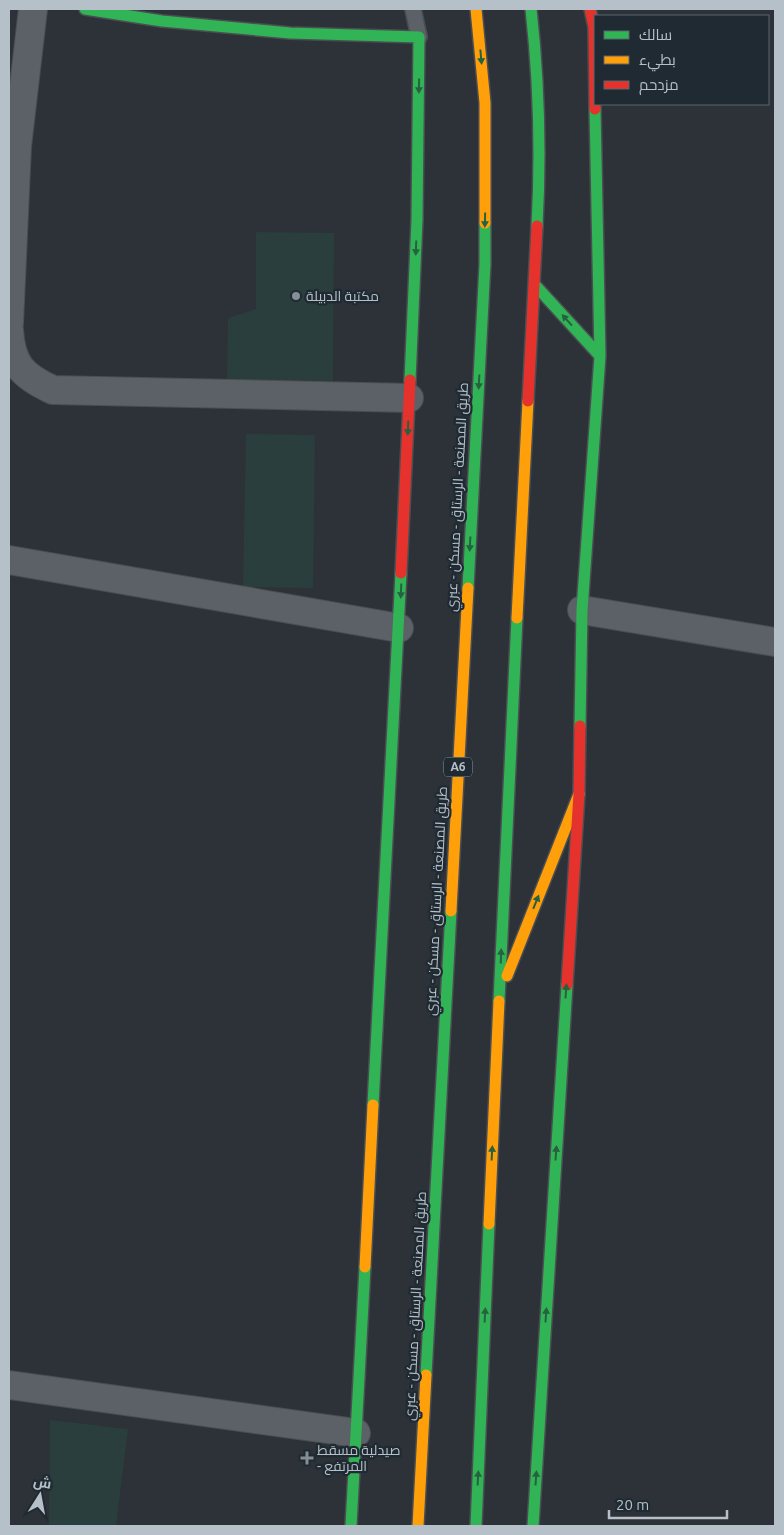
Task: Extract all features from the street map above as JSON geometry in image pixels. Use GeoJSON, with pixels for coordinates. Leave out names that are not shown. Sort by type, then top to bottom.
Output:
{"type":"FeatureCollection","features":[{"type":"Feature","properties":{"kind":"main road"},"geometry":{"type":"LineString","coordinates":[[85,9],[162,21],[290,33],[419,37],[417,220],[399,628],[351,1526]]}},
{"type":"Feature","properties":{"kind":"main road","name":"طريق المصنعة - الرستاق - مسكن - عبري"},"geometry":{"type":"LineString","coordinates":[[418,1526],[485,264],[485,103],[476,9]]}},
{"type":"Feature","properties":{"kind":"main road"},"geometry":{"type":"LineString","coordinates":[[476,1526],[499,996],[540,173],[537,72],[531,9]]}},
{"type":"Feature","properties":{"kind":"main road"},"geometry":{"type":"LineString","coordinates":[[590,9],[594,27]]}},
{"type":"Feature","properties":{"kind":"main road"},"geometry":{"type":"LineString","coordinates":[[533,1526],[579,794],[582,610],[600,356],[595,105]]}},
{"type":"Feature","properties":{"kind":"main road"},"geometry":{"type":"LineString","coordinates":[[535,284],[600,356]]}},
{"type":"Feature","properties":{"kind":"main road"},"geometry":{"type":"LineString","coordinates":[[499,996],[579,794]]}},
{"type":"Feature","properties":{"kind":"street"},"geometry":{"type":"LineString","coordinates":[[9,323],[17,146],[33,9]]}},
{"type":"Feature","properties":{"kind":"street"},"geometry":{"type":"LineString","coordinates":[[9,330],[10,348],[19,367],[34,382],[53,390],[409,398]]}},
{"type":"Feature","properties":{"kind":"street"},"geometry":{"type":"LineString","coordinates":[[9,560],[399,628]]}},
{"type":"Feature","properties":{"kind":"street"},"geometry":{"type":"LineString","coordinates":[[582,610],[775,642]]}},
{"type":"Feature","properties":{"kind":"street"},"geometry":{"type":"LineString","coordinates":[[9,1385],[356,1433]]}},
{"type":"Feature","properties":{"kind":"lane"},"geometry":{"type":"LineString","coordinates":[[413,9],[419,37]]}},
{"type":"Feature","properties":{"kind":"green space"},"geometry":{"type":"Polygon","coordinates":[[[256,232],[334,233],[333,381],[227,380],[228,318],[256,309],[256,232]]]}},
{"type":"Feature","properties":{"kind":"green space"},"geometry":{"type":"Polygon","coordinates":[[[246,434],[315,435],[313,588],[243,587],[246,434]]]}},
{"type":"Feature","properties":{"kind":"green space"},"geometry":{"type":"Polygon","coordinates":[[[50,1420],[128,1429],[116,1526],[49,1526],[50,1420]]]}},
{"type":"Feature","properties":{"kind":"traffic: fast"},"geometry":{"type":"LineString","coordinates":[[85,9],[162,21],[290,33],[419,37],[417,220],[410,380]]}},
{"type":"Feature","properties":{"kind":"traffic: fast"},"geometry":{"type":"LineString","coordinates":[[531,9],[538,117],[537,226]]}},
{"type":"Feature","properties":{"kind":"traffic: fast"},"geometry":{"type":"LineString","coordinates":[[580,726],[582,610],[600,356],[595,109]]}},
{"type":"Feature","properties":{"kind":"traffic: fast"},"geometry":{"type":"LineString","coordinates":[[468,588],[485,264],[485,223]]}},
{"type":"Feature","properties":{"kind":"traffic: fast"},"geometry":{"type":"LineString","coordinates":[[535,285],[600,356]]}},
{"type":"Feature","properties":{"kind":"traffic: fast"},"geometry":{"type":"LineString","coordinates":[[373,1105],[401,573]]}},
{"type":"Feature","properties":{"kind":"traffic: fast"},"geometry":{"type":"LineString","coordinates":[[499,1001],[517,618]]}},
{"type":"Feature","properties":{"kind":"traffic: fast"},"geometry":{"type":"LineString","coordinates":[[426,1375],[451,911]]}},
{"type":"Feature","properties":{"kind":"traffic: fast"},"geometry":{"type":"LineString","coordinates":[[533,1526],[567,985]]}},
{"type":"Feature","properties":{"kind":"traffic: fast"},"geometry":{"type":"LineString","coordinates":[[476,1526],[489,1224]]}},
{"type":"Feature","properties":{"kind":"traffic: fast"},"geometry":{"type":"LineString","coordinates":[[351,1526],[365,1267]]}},
{"type":"Feature","properties":{"kind":"traffic: slow"},"geometry":{"type":"LineString","coordinates":[[476,9],[485,103],[485,223]]}},
{"type":"Feature","properties":{"kind":"traffic: slow"},"geometry":{"type":"LineString","coordinates":[[517,618],[528,401]]}},
{"type":"Feature","properties":{"kind":"traffic: slow"},"geometry":{"type":"LineString","coordinates":[[451,911],[468,588]]}},
{"type":"Feature","properties":{"kind":"traffic: slow"},"geometry":{"type":"LineString","coordinates":[[507,976],[579,794]]}},
{"type":"Feature","properties":{"kind":"traffic: slow"},"geometry":{"type":"LineString","coordinates":[[489,1224],[499,1001]]}},
{"type":"Feature","properties":{"kind":"traffic: slow"},"geometry":{"type":"LineString","coordinates":[[365,1267],[373,1105]]}},
{"type":"Feature","properties":{"kind":"traffic: slow"},"geometry":{"type":"LineString","coordinates":[[418,1526],[426,1375]]}},
{"type":"Feature","properties":{"kind":"traffic: jam"},"geometry":{"type":"LineString","coordinates":[[590,9],[594,27]]}},
{"type":"Feature","properties":{"kind":"traffic: jam"},"geometry":{"type":"LineString","coordinates":[[595,105],[595,109]]}},
{"type":"Feature","properties":{"kind":"traffic: jam"},"geometry":{"type":"LineString","coordinates":[[528,401],[537,226]]}},
{"type":"Feature","properties":{"kind":"traffic: jam"},"geometry":{"type":"LineString","coordinates":[[401,573],[410,380]]}},
{"type":"Feature","properties":{"kind":"traffic: jam"},"geometry":{"type":"LineString","coordinates":[[567,985],[579,794],[580,726]]}},
{"type":"Feature","properties":{"kind":"place","name":"مكتبة الدبيلة"},"geometry":{"type":"Point","coordinates":[296,296]}},
{"type":"Feature","properties":{"kind":"place","name":"صيدلية مسقط - المرتفع"},"geometry":{"type":"Point","coordinates":[307,1458]}}]}
